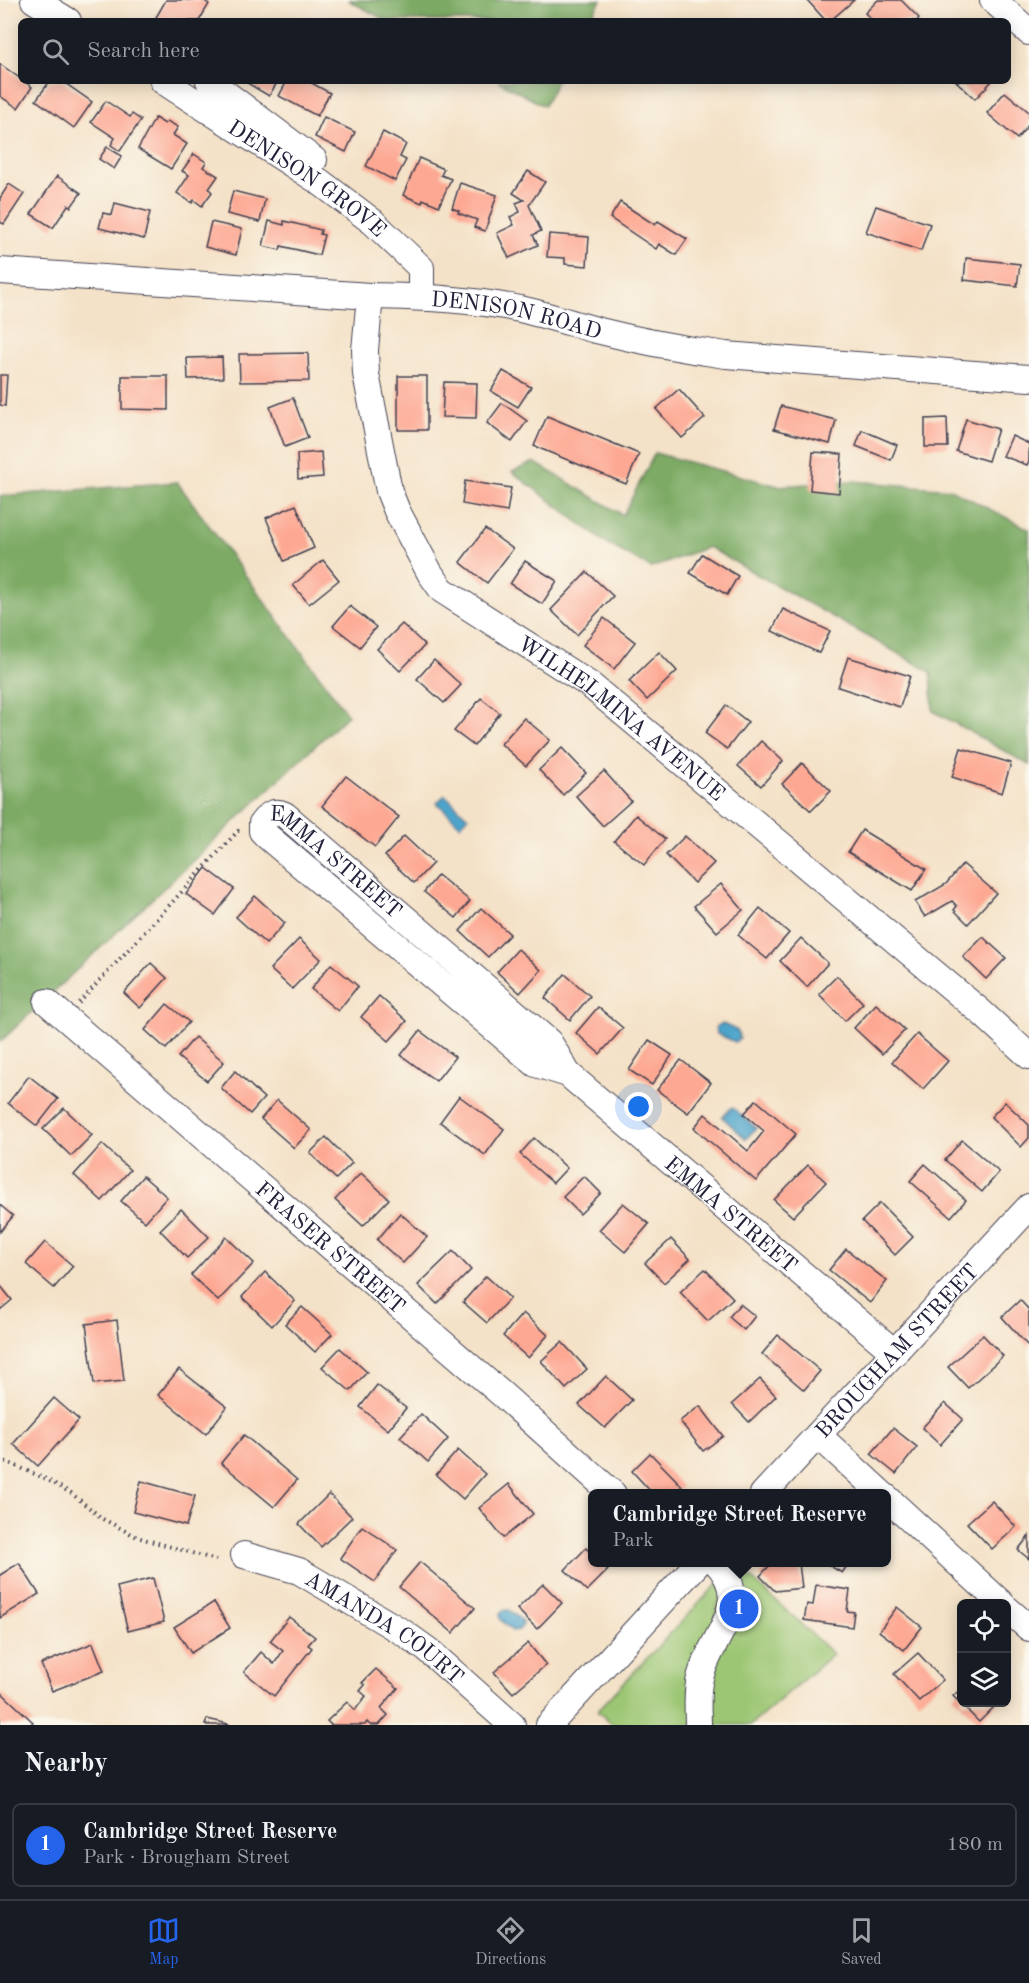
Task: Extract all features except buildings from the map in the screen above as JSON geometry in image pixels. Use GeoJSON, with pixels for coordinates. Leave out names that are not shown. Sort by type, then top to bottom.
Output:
{"type":"FeatureCollection","features":[{"type":"Feature","properties":{"kind":"street"},"geometry":{"type":"LineString","coordinates":[[34,0],[63,18]]}},
{"type":"Feature","properties":{"kind":"street"},"geometry":{"type":"LineString","coordinates":[[993,0],[1029,33]]}},
{"type":"Feature","properties":{"kind":"street","name":"DENISON GROVE"},"geometry":{"type":"LineString","coordinates":[[168,84],[326,186],[373,222],[421,268],[421,297]]}},
{"type":"Feature","properties":{"kind":"street"},"geometry":{"type":"LineString","coordinates":[[213,84],[310,155],[326,173],[326,186]]}},
{"type":"Feature","properties":{"kind":"street","name":"DENISON ROAD"},"geometry":{"type":"LineString","coordinates":[[0,271],[477,302],[520,309],[597,330],[686,350],[1029,378]]}},
{"type":"Feature","properties":{"kind":"street","name":"WILHELMINA AVENUE"},"geometry":{"type":"LineString","coordinates":[[370,296],[365,350],[366,374],[389,491],[430,573],[442,590],[599,692],[982,1013],[1029,1056]]}},
{"type":"Feature","properties":{"kind":"street","name":"EMMA STREET"},"geometry":{"type":"LineString","coordinates":[[262,831],[536,1064],[568,1074],[895,1353]]}},
{"type":"Feature","properties":{"kind":"street","name":"FRASER STREET"},"geometry":{"type":"LineString","coordinates":[[57,1009],[504,1396],[607,1489]]}},
{"type":"Feature","properties":{"kind":"street","name":"BROUGHAM STREET"},"geometry":{"type":"LineString","coordinates":[[769,1489],[1029,1207]]}},
{"type":"Feature","properties":{"kind":"street"},"geometry":{"type":"LineString","coordinates":[[818,1435],[877,1489]]}},
{"type":"Feature","properties":{"kind":"street"},"geometry":{"type":"LineString","coordinates":[[891,1502],[997,1599]]}},
{"type":"Feature","properties":{"kind":"street","name":"AMANDA COURT"},"geometry":{"type":"LineString","coordinates":[[244,1555],[299,1571],[404,1633],[429,1651],[512,1725]]}},
{"type":"Feature","properties":{"kind":"street"},"geometry":{"type":"LineString","coordinates":[[549,1725],[697,1567]]}},
{"type":"Feature","properties":{"kind":"street"},"geometry":{"type":"LineString","coordinates":[[698,1725],[700,1678],[733,1603],[732,1588],[727,1573],[709,1567]]}},
{"type":"Feature","properties":{"kind":"path"},"geometry":{"type":"LineString","coordinates":[[57,1009],[238,831],[262,831]]}},
{"type":"Feature","properties":{"kind":"path"},"geometry":{"type":"LineString","coordinates":[[0,1459],[44,1478],[71,1493],[102,1519],[137,1537],[216,1560]]}},
{"type":"Feature","properties":{"kind":"green space"},"geometry":{"type":"Polygon","coordinates":[[[348,0],[601,0],[591,18],[381,18],[348,0]]]}},
{"type":"Feature","properties":{"kind":"green space"},"geometry":{"type":"Polygon","coordinates":[[[504,84],[555,84],[544,106],[504,84]]]}},
{"type":"Feature","properties":{"kind":"green space"},"geometry":{"type":"Polygon","coordinates":[[[655,453],[778,486],[853,481],[950,489],[1029,529],[1029,765],[933,711],[931,672],[708,547],[651,568],[606,543],[512,472],[534,462],[623,515],[655,453]]]}},
{"type":"Feature","properties":{"kind":"green space"},"geometry":{"type":"Polygon","coordinates":[[[177,482],[348,715],[0,1042],[0,496],[177,482]]]}},
{"type":"Feature","properties":{"kind":"green space"},"geometry":{"type":"Polygon","coordinates":[[[733,1567],[739,1567],[833,1654],[751,1725],[613,1725],[597,1711],[733,1567]]]}},
{"type":"Feature","properties":{"kind":"water"},"geometry":{"type":"Polygon","coordinates":[[[445,795],[468,817],[460,825],[437,803],[445,795]]]}},
{"type":"Feature","properties":{"kind":"water"},"geometry":{"type":"Polygon","coordinates":[[[723,1024],[738,1031],[740,1039],[735,1042],[717,1034],[716,1026],[723,1024]]]}},
{"type":"Feature","properties":{"kind":"water"},"geometry":{"type":"Polygon","coordinates":[[[732,1107],[756,1128],[746,1139],[722,1117],[732,1107]]]}},
{"type":"Feature","properties":{"kind":"water"},"geometry":{"type":"Polygon","coordinates":[[[504,1610],[509,1610],[522,1621],[519,1630],[512,1631],[500,1619],[500,1614],[504,1610]]]}},
{"type":"Feature","properties":{"kind":"place","name":"Cambridge Street Reserve"},"geometry":{"type":"Point","coordinates":[739,1609]}}]}
